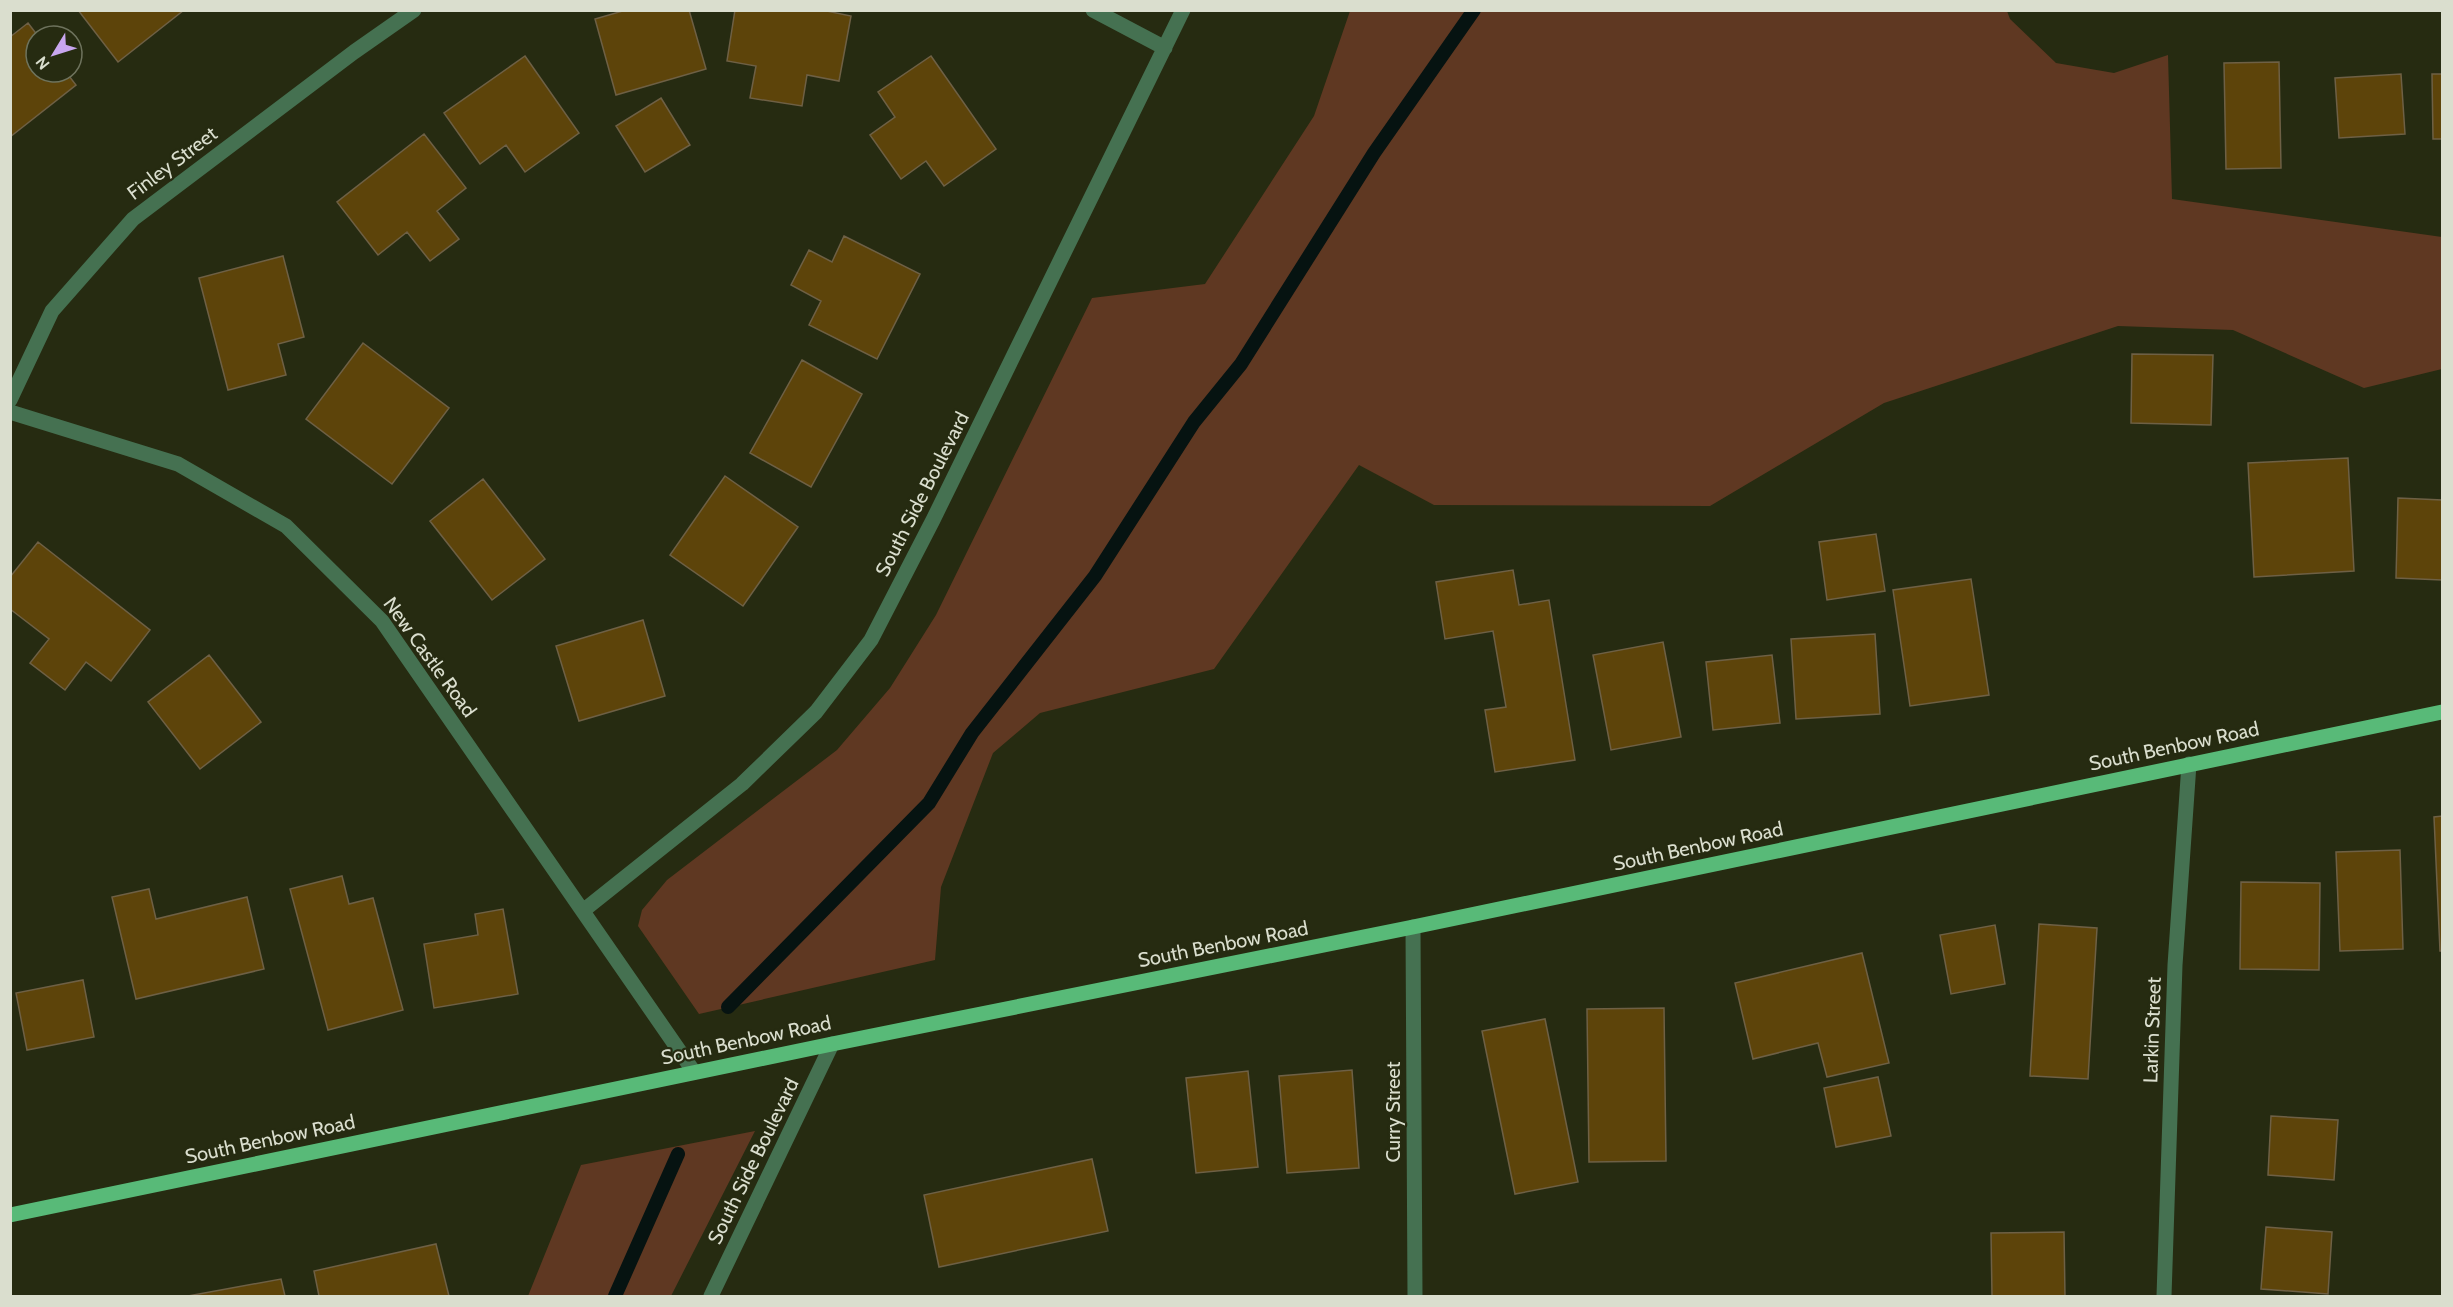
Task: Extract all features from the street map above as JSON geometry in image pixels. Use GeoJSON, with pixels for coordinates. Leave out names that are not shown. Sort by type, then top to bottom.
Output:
{"type":"FeatureCollection","features":[{"type":"Feature","properties":{"kind":"main road","name":"South Benbow Road"},"geometry":{"type":"LineString","coordinates":[[10,1215],[694,1072],[1413,927],[2442,712]]}},
{"type":"Feature","properties":{"kind":"street","name":"Finley Street"},"geometry":{"type":"LineString","coordinates":[[10,400],[52,311],[133,219],[354,52],[414,10]]}},
{"type":"Feature","properties":{"kind":"street"},"geometry":{"type":"LineString","coordinates":[[1093,10],[1165,48]]}},
{"type":"Feature","properties":{"kind":"street","name":"South Side Boulevard"},"geometry":{"type":"LineString","coordinates":[[584,910],[741,784],[816,712],[871,640],[933,520],[1183,10]]}},
{"type":"Feature","properties":{"kind":"street","name":"New Castle Road"},"geometry":{"type":"LineString","coordinates":[[10,412],[178,464],[286,526],[382,621],[694,1072]]}},
{"type":"Feature","properties":{"kind":"street","name":"Larkin Street"},"geometry":{"type":"LineString","coordinates":[[2164,1296],[2175,965],[2189,764]]}},
{"type":"Feature","properties":{"kind":"street","name":"Curry Street"},"geometry":{"type":"LineString","coordinates":[[1413,927],[1415,1296]]}},
{"type":"Feature","properties":{"kind":"street","name":"South Side Boulevard"},"geometry":{"type":"LineString","coordinates":[[711,1296],[832,1044]]}},
{"type":"Feature","properties":{"kind":"shaded area"},"geometry":{"type":"Polygon","coordinates":[[[1350,11],[2007,11],[2010,19],[2056,63],[2114,73],[2168,55],[2172,199],[2442,237],[2442,369],[2364,388],[2233,330],[2118,326],[1884,403],[1710,506],[1434,505],[1359,465],[1214,669],[1040,713],[993,753],[941,887],[935,960],[699,1014],[638,926],[642,910],[667,880],[837,750],[890,688],[936,615],[1092,298],[1205,284],[1314,116],[1350,11]]]}},
{"type":"Feature","properties":{"kind":"shaded area"},"geometry":{"type":"Polygon","coordinates":[[[755,1131],[671,1296],[528,1296],[581,1165],[755,1131]]]}},
{"type":"Feature","properties":{"kind":"building"},"geometry":{"type":"Polygon","coordinates":[[[78,10],[184,10],[118,62],[78,10]]]}},
{"type":"Feature","properties":{"kind":"building"},"geometry":{"type":"Polygon","coordinates":[[[626,10],[689,10],[706,69],[616,95],[595,19],[626,10]]]}},
{"type":"Feature","properties":{"kind":"building"},"geometry":{"type":"Polygon","coordinates":[[[735,10],[822,10],[851,16],[839,81],[807,75],[802,106],[750,98],[756,66],[727,61],[735,10]]]}},
{"type":"Feature","properties":{"kind":"building"},"geometry":{"type":"Polygon","coordinates":[[[24,26],[24,84],[76,85],[10,137],[10,37],[24,26]]]}},
{"type":"Feature","properties":{"kind":"building"},"geometry":{"type":"Polygon","coordinates":[[[525,56],[579,133],[525,172],[506,145],[480,164],[444,113],[525,56]]]}},
{"type":"Feature","properties":{"kind":"building"},"geometry":{"type":"Polygon","coordinates":[[[931,56],[996,149],[944,186],[926,161],[901,179],[870,135],[895,117],[878,92],[931,56]]]}},
{"type":"Feature","properties":{"kind":"building"},"geometry":{"type":"Polygon","coordinates":[[[2279,62],[2281,168],[2226,169],[2224,63],[2279,62]]]}},
{"type":"Feature","properties":{"kind":"building"},"geometry":{"type":"Polygon","coordinates":[[[2401,74],[2405,134],[2339,138],[2335,78],[2401,74]]]}},
{"type":"Feature","properties":{"kind":"building"},"geometry":{"type":"Polygon","coordinates":[[[2432,74],[2442,74],[2442,139],[2433,139],[2432,74]]]}},
{"type":"Feature","properties":{"kind":"building"},"geometry":{"type":"Polygon","coordinates":[[[661,98],[690,145],[645,172],[616,126],[661,98]]]}},
{"type":"Feature","properties":{"kind":"building"},"geometry":{"type":"Polygon","coordinates":[[[424,134],[466,188],[437,211],[459,239],[430,261],[407,232],[378,255],[337,202],[424,134]]]}},
{"type":"Feature","properties":{"kind":"building"},"geometry":{"type":"Polygon","coordinates":[[[844,236],[920,274],[877,359],[809,325],[821,301],[791,285],[809,250],[832,262],[844,236]]]}},
{"type":"Feature","properties":{"kind":"building"},"geometry":{"type":"Polygon","coordinates":[[[283,256],[304,337],[278,344],[286,375],[228,390],[199,278],[283,256]]]}},
{"type":"Feature","properties":{"kind":"building"},"geometry":{"type":"Polygon","coordinates":[[[363,343],[449,408],[392,484],[306,419],[363,343]]]}},
{"type":"Feature","properties":{"kind":"building"},"geometry":{"type":"Polygon","coordinates":[[[2132,354],[2213,355],[2211,425],[2131,423],[2132,354]]]}},
{"type":"Feature","properties":{"kind":"building"},"geometry":{"type":"Polygon","coordinates":[[[802,360],[862,394],[811,487],[750,453],[802,360]]]}},
{"type":"Feature","properties":{"kind":"building"},"geometry":{"type":"Polygon","coordinates":[[[2348,458],[2354,571],[2254,577],[2248,463],[2348,458]]]}},
{"type":"Feature","properties":{"kind":"building"},"geometry":{"type":"Polygon","coordinates":[[[725,476],[798,527],[743,606],[670,555],[725,476]]]}},
{"type":"Feature","properties":{"kind":"building"},"geometry":{"type":"Polygon","coordinates":[[[483,479],[545,559],[492,600],[430,521],[483,479]]]}},
{"type":"Feature","properties":{"kind":"building"},"geometry":{"type":"Polygon","coordinates":[[[2398,498],[2442,500],[2442,580],[2396,578],[2398,498]]]}},
{"type":"Feature","properties":{"kind":"building"},"geometry":{"type":"Polygon","coordinates":[[[1876,534],[1885,591],[1827,600],[1819,542],[1876,534]]]}},
{"type":"Feature","properties":{"kind":"building"},"geometry":{"type":"Polygon","coordinates":[[[38,542],[150,630],[111,681],[86,662],[65,690],[30,663],[49,639],[10,609],[10,577],[38,542]]]}},
{"type":"Feature","properties":{"kind":"building"},"geometry":{"type":"Polygon","coordinates":[[[1513,570],[1519,605],[1549,600],[1575,760],[1495,772],[1485,710],[1506,707],[1493,631],[1445,639],[1436,582],[1513,570]]]}},
{"type":"Feature","properties":{"kind":"building"},"geometry":{"type":"Polygon","coordinates":[[[1971,579],[1989,695],[1910,706],[1893,590],[1971,579]]]}},
{"type":"Feature","properties":{"kind":"building"},"geometry":{"type":"Polygon","coordinates":[[[643,620],[665,696],[579,721],[556,646],[643,620]]]}},
{"type":"Feature","properties":{"kind":"building"},"geometry":{"type":"Polygon","coordinates":[[[1875,634],[1880,714],[1796,719],[1791,639],[1875,634]]]}},
{"type":"Feature","properties":{"kind":"building"},"geometry":{"type":"Polygon","coordinates":[[[1663,642],[1681,737],[1611,750],[1593,655],[1663,642]]]}},
{"type":"Feature","properties":{"kind":"building"},"geometry":{"type":"Polygon","coordinates":[[[209,655],[261,722],[200,769],[148,702],[209,655]]]}},
{"type":"Feature","properties":{"kind":"building"},"geometry":{"type":"Polygon","coordinates":[[[1772,655],[1780,723],[1713,730],[1706,662],[1772,655]]]}},
{"type":"Feature","properties":{"kind":"building"},"geometry":{"type":"Polygon","coordinates":[[[2442,816],[2442,951],[2440,951],[2434,817],[2442,816]]]}},
{"type":"Feature","properties":{"kind":"building"},"geometry":{"type":"Polygon","coordinates":[[[2400,850],[2403,949],[2340,951],[2336,852],[2400,850]]]}},
{"type":"Feature","properties":{"kind":"building"},"geometry":{"type":"Polygon","coordinates":[[[342,876],[349,904],[373,898],[403,1010],[328,1030],[290,889],[342,876]]]}},
{"type":"Feature","properties":{"kind":"building"},"geometry":{"type":"Polygon","coordinates":[[[2241,882],[2320,883],[2319,970],[2240,969],[2241,882]]]}},
{"type":"Feature","properties":{"kind":"building"},"geometry":{"type":"Polygon","coordinates":[[[149,889],[156,919],[247,897],[264,969],[136,999],[112,897],[149,889]]]}},
{"type":"Feature","properties":{"kind":"building"},"geometry":{"type":"Polygon","coordinates":[[[503,909],[518,994],[434,1008],[424,944],[478,935],[475,914],[503,909]]]}},
{"type":"Feature","properties":{"kind":"building"},"geometry":{"type":"Polygon","coordinates":[[[2039,924],[2097,928],[2088,1079],[2030,1076],[2039,924]]]}},
{"type":"Feature","properties":{"kind":"building"},"geometry":{"type":"Polygon","coordinates":[[[1995,925],[2005,984],[1951,994],[1940,935],[1995,925]]]}},
{"type":"Feature","properties":{"kind":"building"},"geometry":{"type":"Polygon","coordinates":[[[1862,953],[1889,1063],[1827,1077],[1818,1043],[1753,1059],[1735,983],[1862,953]]]}},
{"type":"Feature","properties":{"kind":"building"},"geometry":{"type":"Polygon","coordinates":[[[83,980],[94,1037],[27,1050],[16,993],[83,980]]]}},
{"type":"Feature","properties":{"kind":"building"},"geometry":{"type":"Polygon","coordinates":[[[1664,1008],[1666,1161],[1589,1162],[1587,1009],[1664,1008]]]}},
{"type":"Feature","properties":{"kind":"building"},"geometry":{"type":"Polygon","coordinates":[[[1545,1019],[1578,1182],[1515,1194],[1482,1031],[1545,1019]]]}},
{"type":"Feature","properties":{"kind":"building"},"geometry":{"type":"Polygon","coordinates":[[[1352,1070],[1359,1168],[1287,1173],[1279,1076],[1352,1070]]]}},
{"type":"Feature","properties":{"kind":"building"},"geometry":{"type":"Polygon","coordinates":[[[1248,1071],[1258,1167],[1196,1173],[1186,1078],[1248,1071]]]}},
{"type":"Feature","properties":{"kind":"building"},"geometry":{"type":"Polygon","coordinates":[[[1878,1077],[1891,1136],[1836,1147],[1824,1088],[1878,1077]]]}},
{"type":"Feature","properties":{"kind":"building"},"geometry":{"type":"Polygon","coordinates":[[[2271,1116],[2338,1120],[2334,1180],[2268,1175],[2271,1116]]]}},
{"type":"Feature","properties":{"kind":"building"},"geometry":{"type":"Polygon","coordinates":[[[1092,1159],[1108,1231],[939,1267],[924,1195],[1092,1159]]]}},
{"type":"Feature","properties":{"kind":"building"},"geometry":{"type":"Polygon","coordinates":[[[2266,1227],[2332,1232],[2328,1294],[2261,1289],[2266,1227]]]}},
{"type":"Feature","properties":{"kind":"building"},"geometry":{"type":"Polygon","coordinates":[[[2064,1232],[2065,1296],[1992,1296],[1991,1233],[2064,1232]]]}},
{"type":"Feature","properties":{"kind":"building"},"geometry":{"type":"Polygon","coordinates":[[[436,1244],[449,1296],[319,1296],[314,1271],[436,1244]]]}},
{"type":"Feature","properties":{"kind":"building"},"geometry":{"type":"Polygon","coordinates":[[[281,1279],[285,1296],[188,1296],[281,1279]]]}},
{"type":"Feature","properties":{"kind":"waterway"},"geometry":{"type":"LineString","coordinates":[[728,1007],[929,803],[972,733],[1095,576],[1194,422],[1241,364],[1374,153],[1474,10]]}},
{"type":"Feature","properties":{"kind":"waterway"},"geometry":{"type":"LineString","coordinates":[[615,1296],[678,1154]]}}]}
